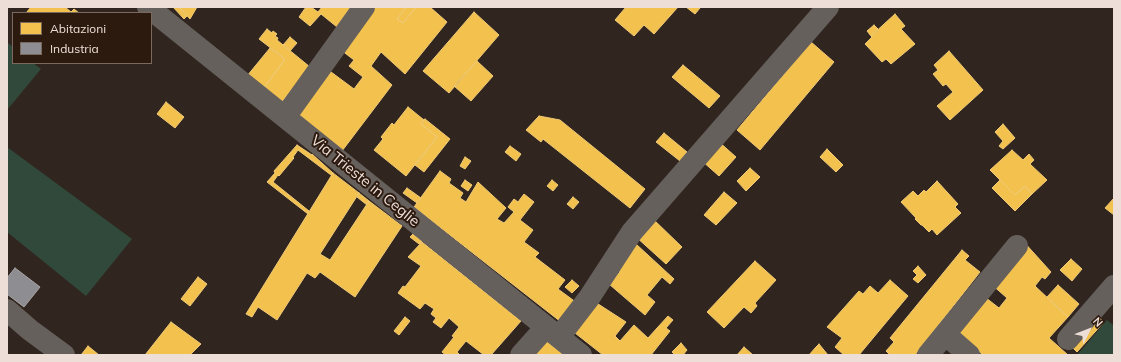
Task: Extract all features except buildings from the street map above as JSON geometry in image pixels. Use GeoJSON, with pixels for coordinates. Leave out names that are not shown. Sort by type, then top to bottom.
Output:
{"type":"FeatureCollection","features":[{"type":"Feature","properties":{"kind":"street","name":"Via Trieste in Ceglie"},"geometry":{"type":"LineString","coordinates":[[148,7],[581,355]]}},
{"type":"Feature","properties":{"kind":"street"},"geometry":{"type":"LineString","coordinates":[[285,117],[364,7]]}},
{"type":"Feature","properties":{"kind":"street"},"geometry":{"type":"LineString","coordinates":[[521,355],[552,332],[590,298],[632,232],[828,7]]}},
{"type":"Feature","properties":{"kind":"street"},"geometry":{"type":"LineString","coordinates":[[928,355],[1017,246]]}},
{"type":"Feature","properties":{"kind":"street"},"geometry":{"type":"LineString","coordinates":[[1068,339],[1111,297]]}},
{"type":"Feature","properties":{"kind":"street"},"geometry":{"type":"LineString","coordinates":[[7,310],[30,330],[64,355]]}},
{"type":"Feature","properties":{"kind":"street"},"geometry":{"type":"LineString","coordinates":[[945,334],[969,355]]}},
{"type":"Feature","properties":{"kind":"green space"},"geometry":{"type":"Polygon","coordinates":[[[7,42],[12,46],[12,64],[34,64],[41,69],[7,110],[7,42]]]}},
{"type":"Feature","properties":{"kind":"green space"},"geometry":{"type":"Polygon","coordinates":[[[7,147],[132,239],[86,296],[7,232],[7,147]]]}},
{"type":"Feature","properties":{"kind":"green space"},"geometry":{"type":"Polygon","coordinates":[[[1107,320],[1114,326],[1114,355],[1077,355],[1107,320]]]}}]}
